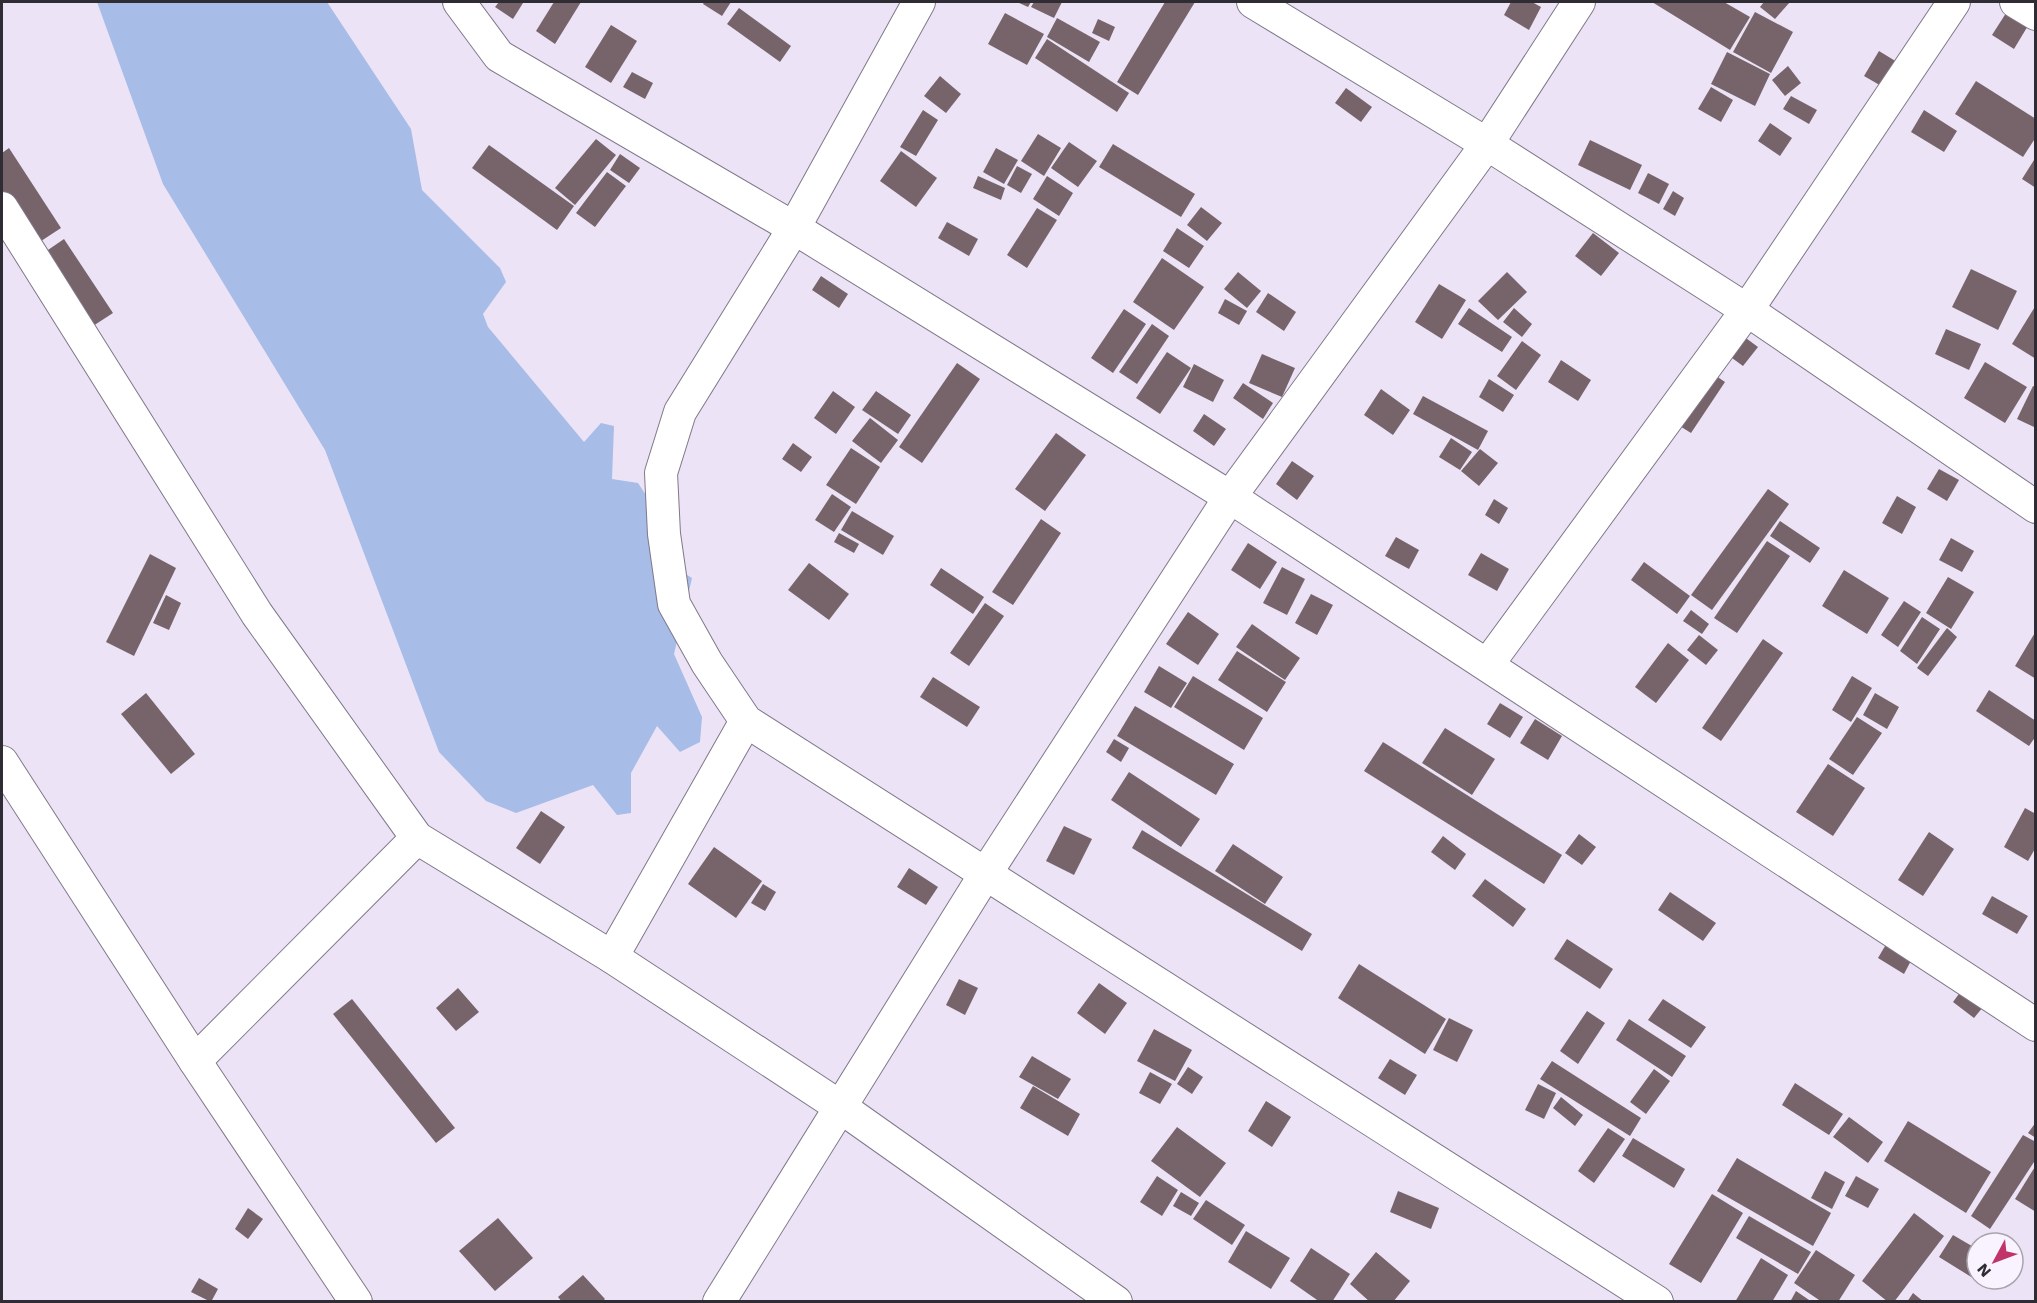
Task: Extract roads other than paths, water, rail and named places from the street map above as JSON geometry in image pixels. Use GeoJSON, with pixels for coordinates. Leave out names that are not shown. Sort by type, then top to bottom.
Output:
{"type":"FeatureCollection","features":[{"type":"Feature","properties":{"kind":"street"},"geometry":{"type":"LineString","coordinates":[[459,2],[499,56],[794,228],[1230,497],[2036,1025]]}},
{"type":"Feature","properties":{"kind":"street"},"geometry":{"type":"LineString","coordinates":[[919,2],[794,228],[680,412],[661,473],[664,534],[674,604],[706,663],[747,721],[1657,1302]]}},
{"type":"Feature","properties":{"kind":"street"},"geometry":{"type":"LineString","coordinates":[[1253,2],[1487,144],[1747,310],[2036,507]]}},
{"type":"Feature","properties":{"kind":"street"},"geometry":{"type":"LineString","coordinates":[[719,1302],[986,873],[1230,497],[1487,144],[1579,2]]}},
{"type":"Feature","properties":{"kind":"street"},"geometry":{"type":"LineString","coordinates":[[1488,664],[1747,310],[1954,2]]}},
{"type":"Feature","properties":{"kind":"street"},"geometry":{"type":"LineString","coordinates":[[2016,2],[2036,14]]}},
{"type":"Feature","properties":{"kind":"street"},"geometry":{"type":"LineString","coordinates":[[2,208],[257,614],[417,838],[612,957],[839,1106],[1116,1302]]}},
{"type":"Feature","properties":{"kind":"street"},"geometry":{"type":"LineString","coordinates":[[612,957],[747,721]]}},
{"type":"Feature","properties":{"kind":"street"},"geometry":{"type":"LineString","coordinates":[[2,762],[195,1061],[356,1302]]}},
{"type":"Feature","properties":{"kind":"street"},"geometry":{"type":"LineString","coordinates":[[195,1061],[417,838]]}},
{"type":"Feature","properties":{"kind":"water"},"geometry":{"type":"Polygon","coordinates":[[[97,2],[327,2],[411,129],[422,190],[500,268],[506,282],[483,314],[488,327],[584,442],[601,423],[614,426],[612,479],[638,483],[661,518],[658,557],[692,578],[674,654],[702,717],[700,742],[680,752],[657,726],[631,773],[631,813],[617,815],[593,785],[516,813],[486,801],[439,752],[325,450],[163,184],[97,2]]]}}]}
